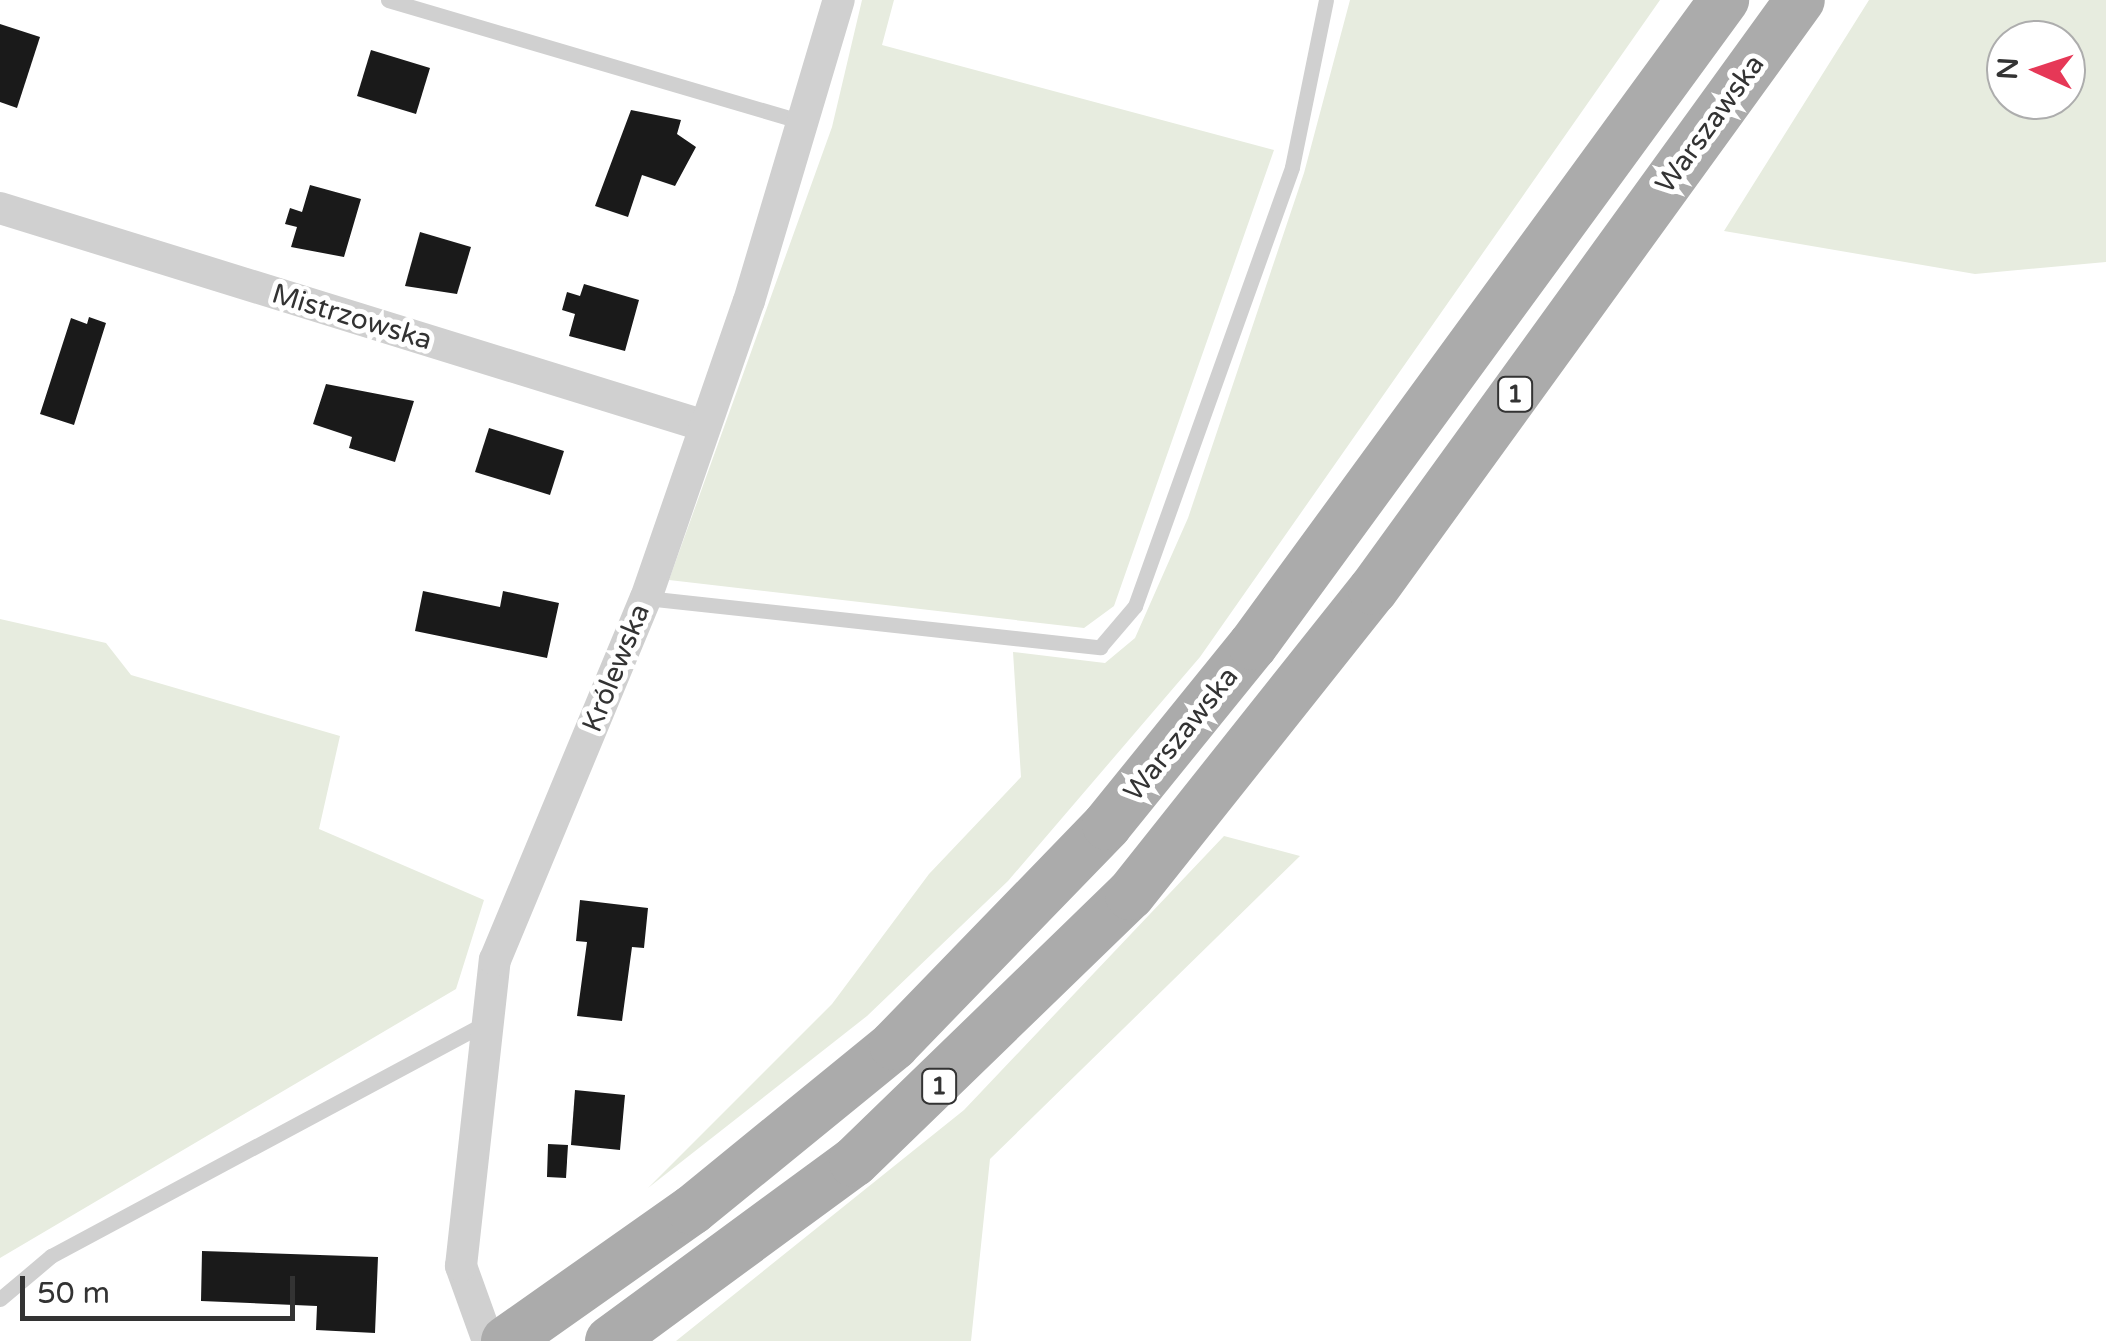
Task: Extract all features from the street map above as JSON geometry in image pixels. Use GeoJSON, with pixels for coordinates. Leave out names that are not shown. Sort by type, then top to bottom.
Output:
{"type":"FeatureCollection","features":[{"type":"Feature","properties":{"kind":"main road","name":"Warszawska"},"geometry":{"type":"LineString","coordinates":[[506,1341],[692,1210],[894,1045],[1107,825],[1253,645],[1724,0]]}},
{"type":"Feature","properties":{"kind":"main road","name":"Warszawska"},"geometry":{"type":"LineString","coordinates":[[610,1341],[854,1162],[1130,895],[1373,590],[1800,0]]}},
{"type":"Feature","properties":{"kind":"street","name":"Królewska"},"geometry":{"type":"LineString","coordinates":[[488,1341],[461,1266],[495,960],[646,598],[805,123],[839,0]]}},
{"type":"Feature","properties":{"kind":"street","name":"Mistrzowska"},"geometry":{"type":"LineString","coordinates":[[0,208],[705,426]]}},
{"type":"Feature","properties":{"kind":"lane"},"geometry":{"type":"LineString","coordinates":[[388,0],[805,123]]}},
{"type":"Feature","properties":{"kind":"lane"},"geometry":{"type":"LineString","coordinates":[[646,598],[1100,648],[1134,606],[1292,167],[1326,0]]}},
{"type":"Feature","properties":{"kind":"lane"},"geometry":{"type":"LineString","coordinates":[[0,1299],[51,1256],[488,1022]]}},
{"type":"Feature","properties":{"kind":"shaded area"},"geometry":{"type":"Polygon","coordinates":[[[862,0],[894,0],[882,45],[1274,150],[1114,606],[1084,628],[669,580],[832,127],[862,0]]]}},
{"type":"Feature","properties":{"kind":"shaded area"},"geometry":{"type":"Polygon","coordinates":[[[1350,0],[1660,0],[1200,657],[1008,881],[867,1016],[648,1188],[832,1004],[929,874],[1021,777],[1013,652],[1105,663],[1135,638],[1188,518],[1304,173],[1350,0]]]}},
{"type":"Feature","properties":{"kind":"shaded area"},"geometry":{"type":"Polygon","coordinates":[[[1869,0],[2106,0],[2106,262],[1975,274],[1724,231],[1869,0]]]}},
{"type":"Feature","properties":{"kind":"shaded area"},"geometry":{"type":"Polygon","coordinates":[[[0,619],[106,643],[131,675],[340,736],[319,829],[484,900],[456,989],[0,1258],[0,619]]]}},
{"type":"Feature","properties":{"kind":"shaded area"},"geometry":{"type":"Polygon","coordinates":[[[1224,836],[1300,856],[990,1159],[971,1341],[676,1341],[964,1110],[1224,836]]]}},
{"type":"Feature","properties":{"kind":"building"},"geometry":{"type":"Polygon","coordinates":[[[0,24],[40,37],[17,108],[0,102],[0,24]]]}},
{"type":"Feature","properties":{"kind":"building"},"geometry":{"type":"Polygon","coordinates":[[[371,50],[430,68],[416,114],[357,96],[371,50]]]}},
{"type":"Feature","properties":{"kind":"building"},"geometry":{"type":"Polygon","coordinates":[[[631,110],[681,120],[677,134],[696,147],[675,186],[642,175],[628,217],[595,206],[631,110]]]}},
{"type":"Feature","properties":{"kind":"building"},"geometry":{"type":"Polygon","coordinates":[[[310,185],[361,199],[344,257],[291,247],[297,227],[285,224],[290,208],[302,212],[310,185]]]}},
{"type":"Feature","properties":{"kind":"building"},"geometry":{"type":"Polygon","coordinates":[[[420,232],[471,247],[457,294],[405,286],[420,232]]]}},
{"type":"Feature","properties":{"kind":"building"},"geometry":{"type":"Polygon","coordinates":[[[584,284],[639,300],[625,351],[569,336],[575,314],[562,310],[567,292],[580,296],[584,284]]]}},
{"type":"Feature","properties":{"kind":"building"},"geometry":{"type":"Polygon","coordinates":[[[89,317],[106,323],[74,425],[40,414],[71,318],[87,324],[89,317]]]}},
{"type":"Feature","properties":{"kind":"building"},"geometry":{"type":"Polygon","coordinates":[[[326,384],[414,401],[395,462],[349,448],[352,437],[313,424],[326,384]]]}},
{"type":"Feature","properties":{"kind":"building"},"geometry":{"type":"Polygon","coordinates":[[[489,428],[564,451],[550,495],[475,472],[489,428]]]}},
{"type":"Feature","properties":{"kind":"building"},"geometry":{"type":"Polygon","coordinates":[[[423,591],[500,607],[503,591],[559,603],[547,658],[415,631],[423,591]]]}},
{"type":"Feature","properties":{"kind":"building"},"geometry":{"type":"Polygon","coordinates":[[[580,900],[648,908],[644,948],[632,947],[622,1021],[577,1016],[587,942],[576,941],[580,900]]]}},
{"type":"Feature","properties":{"kind":"building"},"geometry":{"type":"Polygon","coordinates":[[[575,1090],[625,1095],[620,1150],[571,1145],[575,1090]]]}},
{"type":"Feature","properties":{"kind":"building"},"geometry":{"type":"Polygon","coordinates":[[[548,1144],[568,1145],[566,1178],[547,1177],[548,1144]]]}},
{"type":"Feature","properties":{"kind":"building"},"geometry":{"type":"Polygon","coordinates":[[[202,1251],[378,1257],[375,1333],[316,1330],[317,1306],[201,1301],[202,1251]]]}}]}
